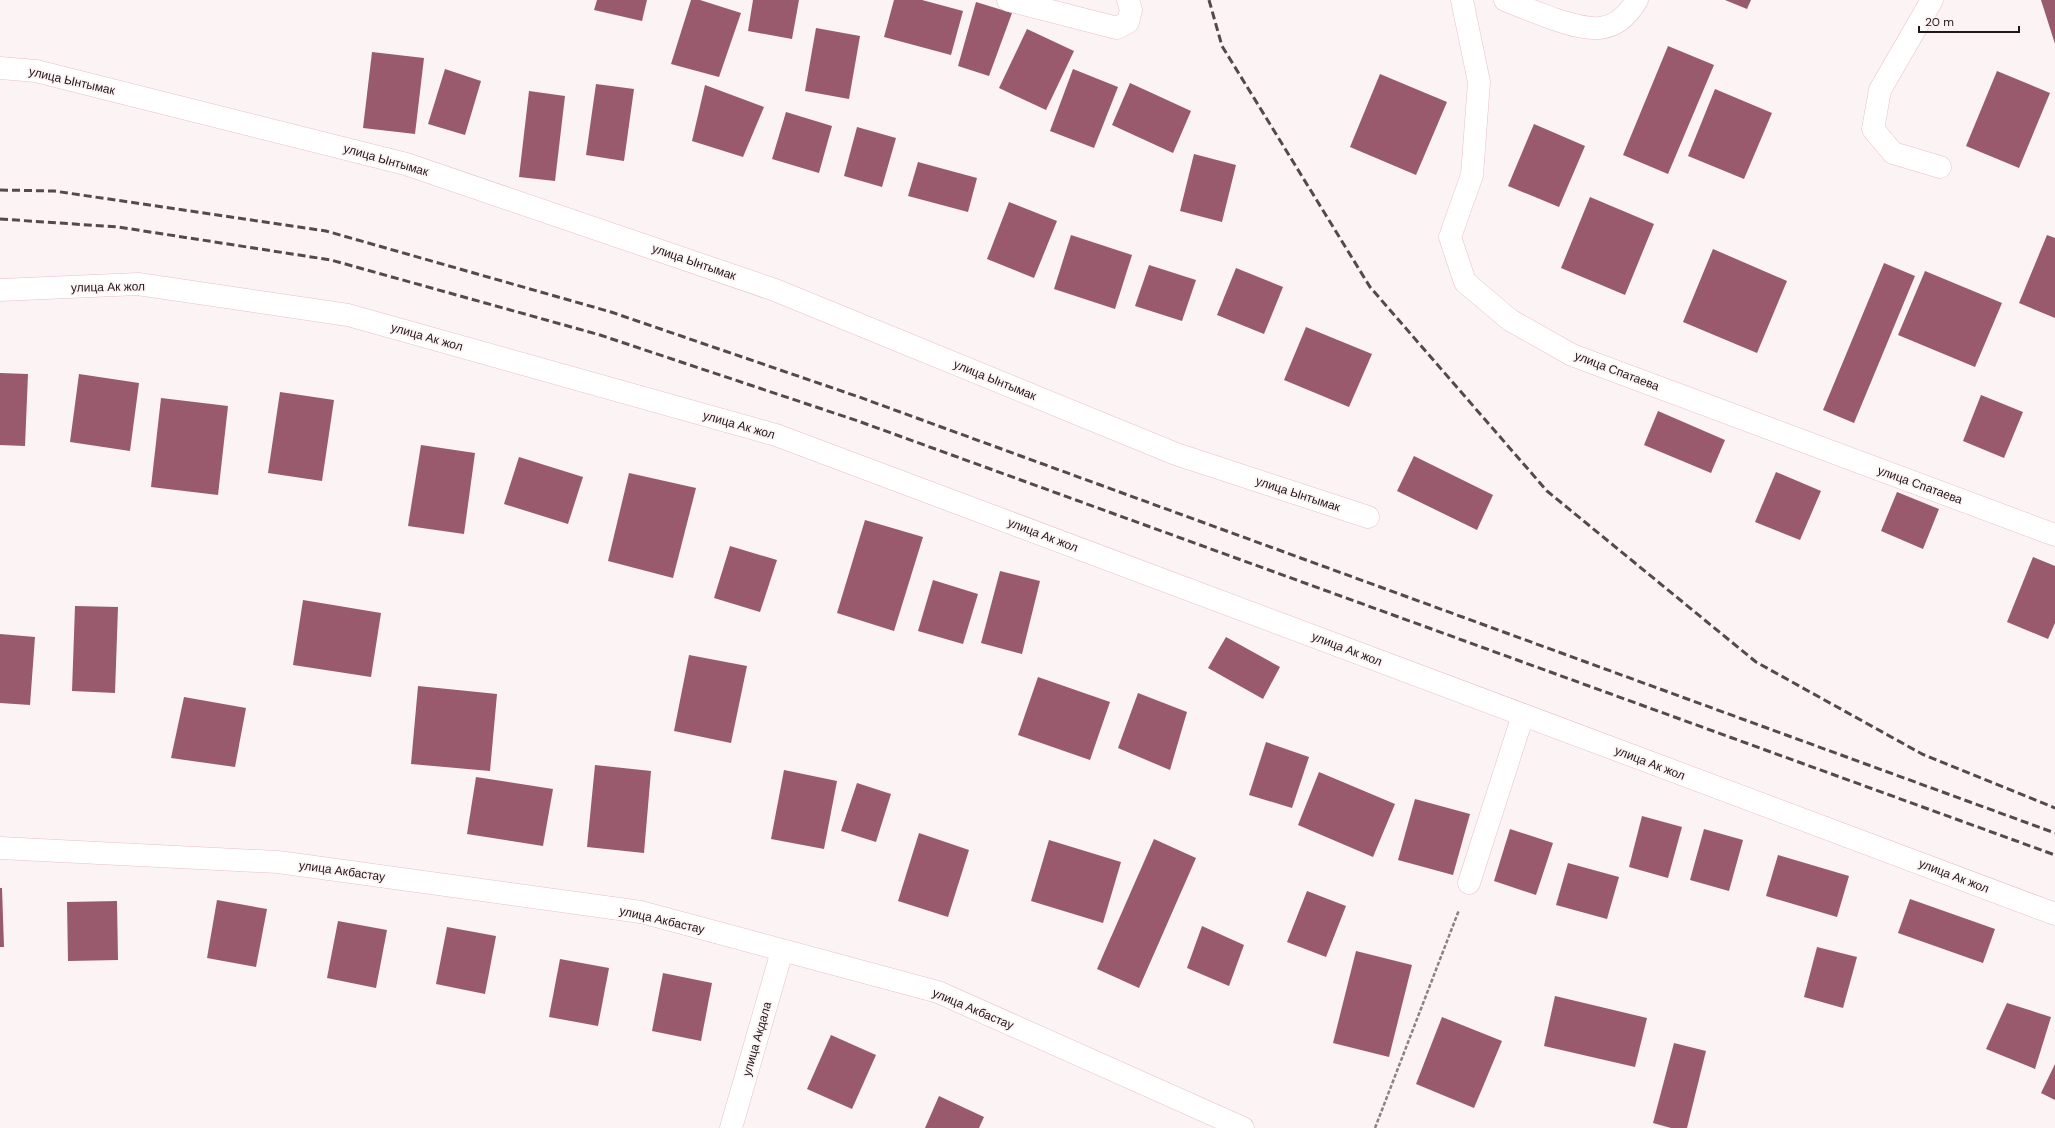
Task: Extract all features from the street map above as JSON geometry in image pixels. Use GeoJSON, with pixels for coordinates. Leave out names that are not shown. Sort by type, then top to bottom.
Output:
{"type":"FeatureCollection","features":[{"type":"Feature","properties":{"kind":"street"},"geometry":{"type":"LineString","coordinates":[[1008,0],[1116,28],[1128,22],[1131,10],[1128,0]]}},
{"type":"Feature","properties":{"kind":"street","name":"улица Спатаева"},"geometry":{"type":"LineString","coordinates":[[1462,0],[1479,82],[1472,175],[1450,237],[1465,282],[1510,320],[1572,355],[2055,535]]}},
{"type":"Feature","properties":{"kind":"street"},"geometry":{"type":"LineString","coordinates":[[1505,0],[1582,28],[1600,29],[1616,23],[1628,14],[1637,0]]}},
{"type":"Feature","properties":{"kind":"street"},"geometry":{"type":"LineString","coordinates":[[1932,0],[1880,90],[1873,129],[1893,153],[1940,166]]}},
{"type":"Feature","properties":{"kind":"street","name":"улица Ынтымак"},"geometry":{"type":"LineString","coordinates":[[0,68],[36,71],[406,164],[775,290],[1176,454],[1368,517]]}},
{"type":"Feature","properties":{"kind":"street","name":"улица Ак жол"},"geometry":{"type":"LineString","coordinates":[[0,290],[138,284],[348,315],[776,435],[2055,914]]}},
{"type":"Feature","properties":{"kind":"street"},"geometry":{"type":"LineString","coordinates":[[1469,883],[1524,715]]}},
{"type":"Feature","properties":{"kind":"street","name":"улица Акбастау"},"geometry":{"type":"LineString","coordinates":[[0,848],[278,862],[641,912],[938,992],[1243,1128]]}},
{"type":"Feature","properties":{"kind":"street","name":"улица Акдала"},"geometry":{"type":"LineString","coordinates":[[731,1128],[782,950]]}},
{"type":"Feature","properties":{"kind":"path"},"geometry":{"type":"LineString","coordinates":[[1375,1128],[1469,883]]}},
{"type":"Feature","properties":{"kind":"building"},"geometry":{"type":"Polygon","coordinates":[[[597,0],[647,0],[642,21],[594,10],[597,0]]]}},
{"type":"Feature","properties":{"kind":"building"},"geometry":{"type":"Polygon","coordinates":[[[691,0],[700,0],[741,13],[719,77],[671,64],[691,0]]]}},
{"type":"Feature","properties":{"kind":"building"},"geometry":{"type":"Polygon","coordinates":[[[753,0],[799,0],[792,39],[748,31],[753,0]]]}},
{"type":"Feature","properties":{"kind":"building"},"geometry":{"type":"Polygon","coordinates":[[[894,0],[922,0],[963,11],[951,55],[884,37],[894,0]]]}},
{"type":"Feature","properties":{"kind":"building"},"geometry":{"type":"Polygon","coordinates":[[[1725,0],[1751,0],[1747,9],[1725,0]]]}},
{"type":"Feature","properties":{"kind":"building"},"geometry":{"type":"Polygon","coordinates":[[[2041,0],[2055,0],[2055,44],[2041,0]]]}},
{"type":"Feature","properties":{"kind":"building"},"geometry":{"type":"Polygon","coordinates":[[[976,2],[1012,13],[989,76],[958,66],[976,2]]]}},
{"type":"Feature","properties":{"kind":"building"},"geometry":{"type":"Polygon","coordinates":[[[816,28],[860,36],[849,99],[805,91],[816,28]]]}},
{"type":"Feature","properties":{"kind":"building"},"geometry":{"type":"Polygon","coordinates":[[[1027,29],[1074,51],[1046,110],[999,88],[1027,29]]]}},
{"type":"Feature","properties":{"kind":"building"},"geometry":{"type":"Polygon","coordinates":[[[1668,46],[1714,65],[1668,174],[1623,155],[1668,46]]]}},
{"type":"Feature","properties":{"kind":"building"},"geometry":{"type":"Polygon","coordinates":[[[372,52],[424,58],[415,134],[363,128],[372,52]]]}},
{"type":"Feature","properties":{"kind":"building"},"geometry":{"type":"Polygon","coordinates":[[[445,69],[481,81],[465,135],[428,124],[445,69]]]}},
{"type":"Feature","properties":{"kind":"building"},"geometry":{"type":"Polygon","coordinates":[[[1073,69],[1118,87],[1094,148],[1050,131],[1073,69]]]}},
{"type":"Feature","properties":{"kind":"building"},"geometry":{"type":"Polygon","coordinates":[[[1997,71],[2050,93],[2019,168],[1966,146],[1997,71]]]}},
{"type":"Feature","properties":{"kind":"building"},"geometry":{"type":"Polygon","coordinates":[[[1380,74],[1447,102],[1416,175],[1350,147],[1380,74]]]}},
{"type":"Feature","properties":{"kind":"building"},"geometry":{"type":"Polygon","coordinates":[[[1130,83],[1191,111],[1173,153],[1112,125],[1130,83]]]}},
{"type":"Feature","properties":{"kind":"building"},"geometry":{"type":"Polygon","coordinates":[[[596,84],[634,89],[624,161],[586,155],[596,84]]]}},
{"type":"Feature","properties":{"kind":"building"},"geometry":{"type":"Polygon","coordinates":[[[705,85],[764,107],[743,157],[692,141],[705,85]]]}},
{"type":"Feature","properties":{"kind":"building"},"geometry":{"type":"Polygon","coordinates":[[[1715,89],[1772,113],[1744,179],[1688,156],[1715,89]]]}},
{"type":"Feature","properties":{"kind":"building"},"geometry":{"type":"Polygon","coordinates":[[[529,91],[565,96],[555,181],[519,177],[529,91]]]}},
{"type":"Feature","properties":{"kind":"building"},"geometry":{"type":"Polygon","coordinates":[[[786,112],[832,126],[819,173],[772,159],[786,112]]]}},
{"type":"Feature","properties":{"kind":"building"},"geometry":{"type":"Polygon","coordinates":[[[1534,124],[1585,146],[1559,207],[1508,186],[1534,124]]]}},
{"type":"Feature","properties":{"kind":"building"},"geometry":{"type":"Polygon","coordinates":[[[857,127],[896,138],[882,187],[844,176],[857,127]]]}},
{"type":"Feature","properties":{"kind":"building"},"geometry":{"type":"Polygon","coordinates":[[[1194,154],[1236,165],[1222,222],[1180,211],[1194,154]]]}},
{"type":"Feature","properties":{"kind":"building"},"geometry":{"type":"Polygon","coordinates":[[[918,162],[977,178],[968,212],[908,196],[918,162]]]}},
{"type":"Feature","properties":{"kind":"building"},"geometry":{"type":"Polygon","coordinates":[[[1590,197],[1654,224],[1625,295],[1561,268],[1590,197]]]}},
{"type":"Feature","properties":{"kind":"building"},"geometry":{"type":"Polygon","coordinates":[[[1009,202],[1057,221],[1034,278],[987,259],[1009,202]]]}},
{"type":"Feature","properties":{"kind":"building"},"geometry":{"type":"Polygon","coordinates":[[[1071,235],[1132,255],[1115,309],[1054,289],[1071,235]]]}},
{"type":"Feature","properties":{"kind":"building"},"geometry":{"type":"Polygon","coordinates":[[[2047,235],[2055,238],[2055,318],[2019,303],[2047,235]]]}},
{"type":"Feature","properties":{"kind":"building"},"geometry":{"type":"Polygon","coordinates":[[[1713,249],[1787,281],[1757,353],[1683,322],[1713,249]]]}},
{"type":"Feature","properties":{"kind":"building"},"geometry":{"type":"Polygon","coordinates":[[[1884,263],[1915,276],[1854,423],[1823,410],[1884,263]]]}},
{"type":"Feature","properties":{"kind":"building"},"geometry":{"type":"Polygon","coordinates":[[[1149,265],[1196,280],[1182,321],[1135,306],[1149,265]]]}},
{"type":"Feature","properties":{"kind":"building"},"geometry":{"type":"Polygon","coordinates":[[[1236,268],[1283,287],[1264,334],[1217,315],[1236,268]]]}},
{"type":"Feature","properties":{"kind":"building"},"geometry":{"type":"Polygon","coordinates":[[[1925,271],[2002,303],[1975,367],[1898,335],[1925,271]]]}},
{"type":"Feature","properties":{"kind":"building"},"geometry":{"type":"Polygon","coordinates":[[[1306,327],[1372,354],[1349,407],[1284,380],[1306,327]]]}},
{"type":"Feature","properties":{"kind":"building"},"geometry":{"type":"Polygon","coordinates":[[[0,373],[28,374],[25,446],[0,445],[0,373]]]}},
{"type":"Feature","properties":{"kind":"building"},"geometry":{"type":"Polygon","coordinates":[[[79,374],[139,383],[130,451],[70,442],[79,374]]]}},
{"type":"Feature","properties":{"kind":"building"},"geometry":{"type":"Polygon","coordinates":[[[280,392],[334,400],[322,481],[268,473],[280,392]]]}},
{"type":"Feature","properties":{"kind":"building"},"geometry":{"type":"Polygon","coordinates":[[[1981,395],[2023,412],[2004,458],[1963,441],[1981,395]]]}},
{"type":"Feature","properties":{"kind":"building"},"geometry":{"type":"Polygon","coordinates":[[[161,398],[228,406],[218,495],[151,487],[161,398]]]}},
{"type":"Feature","properties":{"kind":"building"},"geometry":{"type":"Polygon","coordinates":[[[1658,411],[1725,440],[1711,473],[1644,445],[1658,411]]]}},
{"type":"Feature","properties":{"kind":"building"},"geometry":{"type":"Polygon","coordinates":[[[421,445],[475,453],[464,534],[408,526],[421,445]]]}},
{"type":"Feature","properties":{"kind":"building"},"geometry":{"type":"Polygon","coordinates":[[[1414,456],[1493,495],[1477,530],[1397,491],[1414,456]]]}},
{"type":"Feature","properties":{"kind":"building"},"geometry":{"type":"Polygon","coordinates":[[[519,457],[583,477],[568,524],[504,504],[519,457]]]}},
{"type":"Feature","properties":{"kind":"building"},"geometry":{"type":"Polygon","coordinates":[[[1776,472],[1821,491],[1800,540],[1755,522],[1776,472]]]}},
{"type":"Feature","properties":{"kind":"building"},"geometry":{"type":"Polygon","coordinates":[[[629,473],[696,488],[673,578],[608,561],[629,473]]]}},
{"type":"Feature","properties":{"kind":"building"},"geometry":{"type":"Polygon","coordinates":[[[1897,492],[1939,509],[1923,549],[1881,531],[1897,492]]]}},
{"type":"Feature","properties":{"kind":"building"},"geometry":{"type":"Polygon","coordinates":[[[865,520],[923,537],[894,631],[837,613],[865,520]]]}},
{"type":"Feature","properties":{"kind":"building"},"geometry":{"type":"Polygon","coordinates":[[[730,546],[777,560],[760,612],[714,598],[730,546]]]}},
{"type":"Feature","properties":{"kind":"building"},"geometry":{"type":"Polygon","coordinates":[[[2033,557],[2055,566],[2055,623],[2048,639],[2007,622],[2033,557]]]}},
{"type":"Feature","properties":{"kind":"building"},"geometry":{"type":"Polygon","coordinates":[[[1000,571],[1040,581],[1022,654],[981,643],[1000,571]]]}},
{"type":"Feature","properties":{"kind":"building"},"geometry":{"type":"Polygon","coordinates":[[[933,580],[978,594],[963,644],[918,631],[933,580]]]}},
{"type":"Feature","properties":{"kind":"building"},"geometry":{"type":"Polygon","coordinates":[[[303,600],[381,613],[371,677],[293,665],[303,600]]]}},
{"type":"Feature","properties":{"kind":"building"},"geometry":{"type":"Polygon","coordinates":[[[75,606],[118,607],[115,693],[72,691],[75,606]]]}},
{"type":"Feature","properties":{"kind":"building"},"geometry":{"type":"Polygon","coordinates":[[[0,634],[35,637],[30,705],[0,703],[0,634]]]}},
{"type":"Feature","properties":{"kind":"building"},"geometry":{"type":"Polygon","coordinates":[[[1226,637],[1280,667],[1263,699],[1208,668],[1226,637]]]}},
{"type":"Feature","properties":{"kind":"building"},"geometry":{"type":"Polygon","coordinates":[[[689,655],[747,666],[731,743],[674,731],[689,655]]]}},
{"type":"Feature","properties":{"kind":"building"},"geometry":{"type":"Polygon","coordinates":[[[1038,677],[1110,702],[1090,760],[1018,735],[1038,677]]]}},
{"type":"Feature","properties":{"kind":"building"},"geometry":{"type":"Polygon","coordinates":[[[418,686],[497,694],[490,771],[411,764],[418,686]]]}},
{"type":"Feature","properties":{"kind":"building"},"geometry":{"type":"Polygon","coordinates":[[[1138,693],[1187,712],[1170,770],[1118,748],[1138,693]]]}},
{"type":"Feature","properties":{"kind":"building"},"geometry":{"type":"Polygon","coordinates":[[[184,697],[246,708],[235,767],[171,758],[184,697]]]}},
{"type":"Feature","properties":{"kind":"building"},"geometry":{"type":"Polygon","coordinates":[[[1266,742],[1309,757],[1292,808],[1249,795],[1266,742]]]}},
{"type":"Feature","properties":{"kind":"building"},"geometry":{"type":"Polygon","coordinates":[[[595,765],[651,771],[644,853],[587,847],[595,765]]]}},
{"type":"Feature","properties":{"kind":"building"},"geometry":{"type":"Polygon","coordinates":[[[784,770],[837,781],[824,849],[771,839],[784,770]]]}},
{"type":"Feature","properties":{"kind":"building"},"geometry":{"type":"Polygon","coordinates":[[[1319,772],[1395,804],[1373,857],[1298,825],[1319,772]]]}},
{"type":"Feature","properties":{"kind":"building"},"geometry":{"type":"Polygon","coordinates":[[[476,777],[553,789],[543,846],[467,834],[476,777]]]}},
{"type":"Feature","properties":{"kind":"building"},"geometry":{"type":"Polygon","coordinates":[[[857,783],[891,794],[876,842],[841,831],[857,783]]]}},
{"type":"Feature","properties":{"kind":"building"},"geometry":{"type":"Polygon","coordinates":[[[1415,799],[1470,814],[1453,875],[1398,860],[1415,799]]]}},
{"type":"Feature","properties":{"kind":"building"},"geometry":{"type":"Polygon","coordinates":[[[1642,816],[1682,827],[1668,878],[1629,867],[1642,816]]]}},
{"type":"Feature","properties":{"kind":"building"},"geometry":{"type":"Polygon","coordinates":[[[1510,829],[1553,843],[1536,895],[1494,881],[1510,829]]]}},
{"type":"Feature","properties":{"kind":"building"},"geometry":{"type":"Polygon","coordinates":[[[1704,829],[1743,840],[1729,891],[1690,880],[1704,829]]]}},
{"type":"Feature","properties":{"kind":"building"},"geometry":{"type":"Polygon","coordinates":[[[919,833],[969,850],[948,917],[898,901],[919,833]]]}},
{"type":"Feature","properties":{"kind":"building"},"geometry":{"type":"Polygon","coordinates":[[[1154,839],[1196,858],[1139,988],[1097,969],[1154,839]]]}},
{"type":"Feature","properties":{"kind":"building"},"geometry":{"type":"Polygon","coordinates":[[[1049,840],[1121,862],[1103,923],[1031,901],[1049,840]]]}},
{"type":"Feature","properties":{"kind":"building"},"geometry":{"type":"Polygon","coordinates":[[[1778,855],[1849,876],[1837,917],[1766,896],[1778,855]]]}},
{"type":"Feature","properties":{"kind":"building"},"geometry":{"type":"Polygon","coordinates":[[[1568,863],[1619,877],[1607,919],[1556,905],[1568,863]]]}},
{"type":"Feature","properties":{"kind":"building"},"geometry":{"type":"Polygon","coordinates":[[[0,888],[2,888],[4,947],[0,947],[0,888]]]}},
{"type":"Feature","properties":{"kind":"building"},"geometry":{"type":"Polygon","coordinates":[[[1307,891],[1346,906],[1326,957],[1287,942],[1307,891]]]}},
{"type":"Feature","properties":{"kind":"building"},"geometry":{"type":"Polygon","coordinates":[[[1910,899],[1995,929],[1983,963],[1898,933],[1910,899]]]}},
{"type":"Feature","properties":{"kind":"building"},"geometry":{"type":"Polygon","coordinates":[[[217,900],[267,909],[256,967],[207,958],[217,900]]]}},
{"type":"Feature","properties":{"kind":"building"},"geometry":{"type":"Polygon","coordinates":[[[117,901],[118,960],[68,961],[67,902],[117,901]]]}},
{"type":"Feature","properties":{"kind":"building"},"geometry":{"type":"Polygon","coordinates":[[[338,921],[387,930],[376,988],[327,978],[338,921]]]}},
{"type":"Feature","properties":{"kind":"building"},"geometry":{"type":"Polygon","coordinates":[[[1202,926],[1244,945],[1229,986],[1187,968],[1202,926]]]}},
{"type":"Feature","properties":{"kind":"building"},"geometry":{"type":"Polygon","coordinates":[[[447,927],[496,936],[485,994],[436,984],[447,927]]]}},
{"type":"Feature","properties":{"kind":"building"},"geometry":{"type":"Polygon","coordinates":[[[1817,947],[1857,957],[1843,1008],[1804,997],[1817,947]]]}},
{"type":"Feature","properties":{"kind":"building"},"geometry":{"type":"Polygon","coordinates":[[[1356,951],[1412,965],[1389,1057],[1333,1043],[1356,951]]]}},
{"type":"Feature","properties":{"kind":"building"},"geometry":{"type":"Polygon","coordinates":[[[560,959],[609,968],[598,1026],[549,1017],[560,959]]]}},
{"type":"Feature","properties":{"kind":"building"},"geometry":{"type":"Polygon","coordinates":[[[663,973],[712,983],[701,1041],[652,1031],[663,973]]]}},
{"type":"Feature","properties":{"kind":"building"},"geometry":{"type":"Polygon","coordinates":[[[1555,996],[1647,1018],[1635,1067],[1544,1046],[1555,996]]]}},
{"type":"Feature","properties":{"kind":"building"},"geometry":{"type":"Polygon","coordinates":[[[2007,1003],[2051,1017],[2035,1069],[1986,1049],[2007,1003]]]}},
{"type":"Feature","properties":{"kind":"building"},"geometry":{"type":"Polygon","coordinates":[[[1442,1017],[1502,1041],[1474,1108],[1416,1084],[1442,1017]]]}},
{"type":"Feature","properties":{"kind":"building"},"geometry":{"type":"Polygon","coordinates":[[[831,1035],[876,1055],[852,1109],[807,1089],[831,1035]]]}},
{"type":"Feature","properties":{"kind":"building"},"geometry":{"type":"Polygon","coordinates":[[[1674,1043],[1706,1051],[1687,1128],[1671,1128],[1653,1123],[1674,1043]]]}},
{"type":"Feature","properties":{"kind":"building"},"geometry":{"type":"Polygon","coordinates":[[[2055,1064],[2055,1100],[2041,1093],[2055,1064]]]}},
{"type":"Feature","properties":{"kind":"building"},"geometry":{"type":"Polygon","coordinates":[[[939,1096],[984,1117],[979,1128],[925,1128],[939,1096]]]}},
{"type":"Feature","properties":{"kind":"railway"},"geometry":{"type":"LineString","coordinates":[[1209,0],[1222,46],[1370,287],[1547,491],[1756,662],[1922,754],[2055,808]]}},
{"type":"Feature","properties":{"kind":"railway"},"geometry":{"type":"LineString","coordinates":[[0,190],[54,191],[326,231],[611,312],[859,397],[2055,833]]}},
{"type":"Feature","properties":{"kind":"railway"},"geometry":{"type":"LineString","coordinates":[[0,219],[118,227],[331,260],[600,335],[858,421],[2055,855]]}}]}
